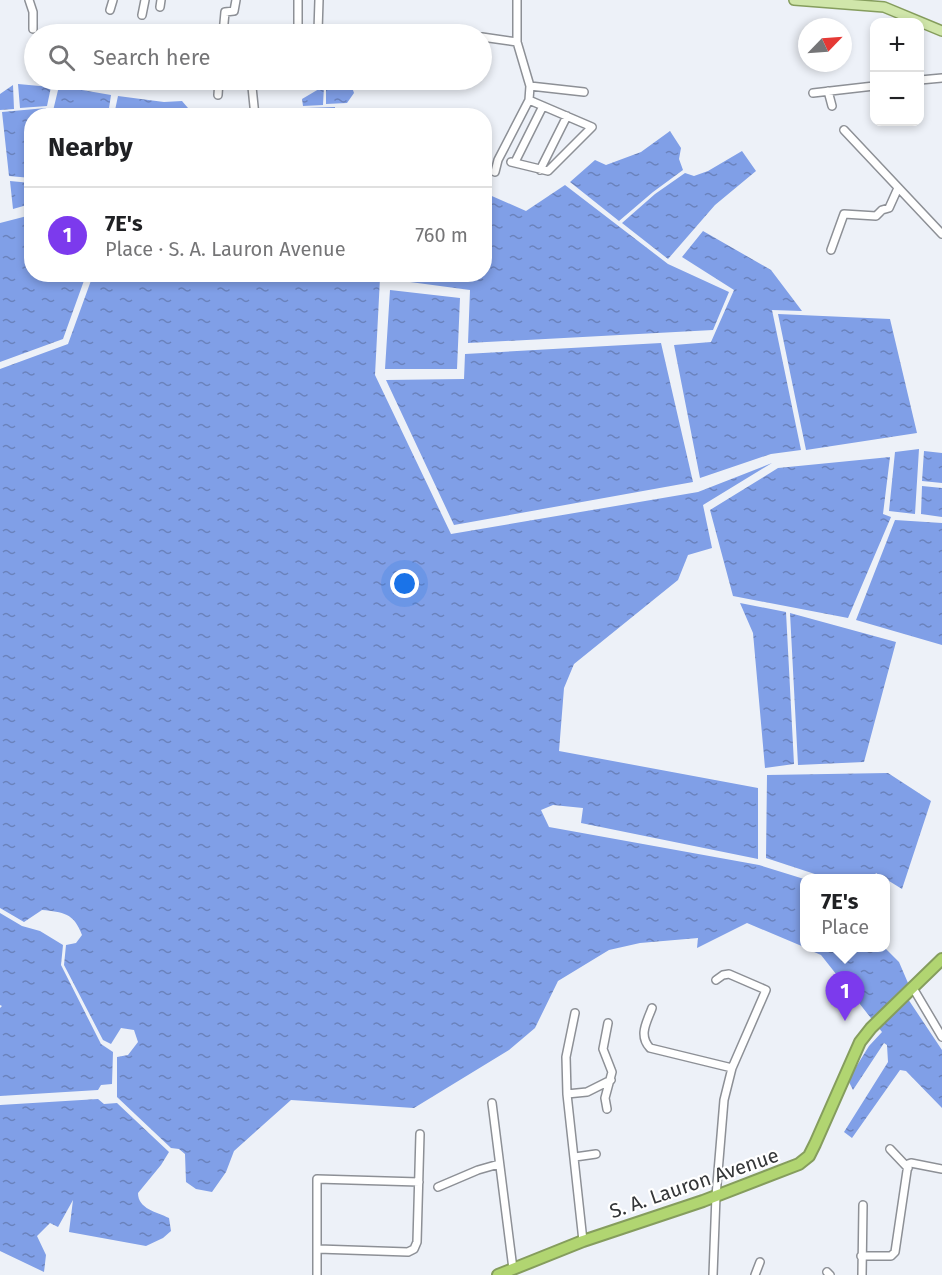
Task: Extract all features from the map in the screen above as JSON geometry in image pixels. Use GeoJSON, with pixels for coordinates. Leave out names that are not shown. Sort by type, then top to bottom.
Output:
{"type":"FeatureCollection","features":[{"type":"Feature","properties":{"kind":"highway","name":"S. A. Lauron Avenue"},"geometry":{"type":"LineString","coordinates":[[498,1275],[583,1241],[716,1196],[799,1164],[808,1156],[815,1144],[854,1052],[871,1028],[942,959]]}},
{"type":"Feature","properties":{"kind":"main road"},"geometry":{"type":"LineString","coordinates":[[794,0],[884,7],[942,31]]}},
{"type":"Feature","properties":{"kind":"street"},"geometry":{"type":"LineString","coordinates":[[29,0],[33,12],[33,24]]}},
{"type":"Feature","properties":{"kind":"street"},"geometry":{"type":"LineString","coordinates":[[110,10],[113,0]]}},
{"type":"Feature","properties":{"kind":"street"},"geometry":{"type":"LineString","coordinates":[[142,15],[145,0]]}},
{"type":"Feature","properties":{"kind":"street"},"geometry":{"type":"LineString","coordinates":[[224,24],[225,12],[234,11],[236,0]]}},
{"type":"Feature","properties":{"kind":"street"},"geometry":{"type":"LineString","coordinates":[[298,0],[298,24]]}},
{"type":"Feature","properties":{"kind":"street"},"geometry":{"type":"LineString","coordinates":[[318,24],[319,0]]}},
{"type":"Feature","properties":{"kind":"street"},"geometry":{"type":"LineString","coordinates":[[495,172],[498,160],[529,99],[530,87],[518,42],[517,0]]}},
{"type":"Feature","properties":{"kind":"street"},"geometry":{"type":"LineString","coordinates":[[492,38],[518,42]]}},
{"type":"Feature","properties":{"kind":"street"},"geometry":{"type":"LineString","coordinates":[[924,80],[942,78]]}},
{"type":"Feature","properties":{"kind":"street"},"geometry":{"type":"LineString","coordinates":[[530,87],[584,92]]}},
{"type":"Feature","properties":{"kind":"street"},"geometry":{"type":"LineString","coordinates":[[813,93],[870,87]]}},
{"type":"Feature","properties":{"kind":"street"},"geometry":{"type":"LineString","coordinates":[[218,90],[218,95]]}},
{"type":"Feature","properties":{"kind":"street"},"geometry":{"type":"LineString","coordinates":[[252,90],[254,108]]}},
{"type":"Feature","properties":{"kind":"street"},"geometry":{"type":"LineString","coordinates":[[828,92],[831,106]]}},
{"type":"Feature","properties":{"kind":"street"},"geometry":{"type":"LineString","coordinates":[[529,99],[592,127],[548,171],[513,162],[543,106]]}},
{"type":"Feature","properties":{"kind":"street"},"geometry":{"type":"LineString","coordinates":[[540,170],[567,116]]}},
{"type":"Feature","properties":{"kind":"street"},"geometry":{"type":"LineString","coordinates":[[844,130],[942,234]]}},
{"type":"Feature","properties":{"kind":"street"},"geometry":{"type":"LineString","coordinates":[[831,250],[844,214],[876,216],[891,205],[898,188]]}},
{"type":"Feature","properties":{"kind":"street"},"geometry":{"type":"LineString","coordinates":[[713,1275],[716,1196],[724,1100],[732,1068],[766,990],[729,974],[716,980]]}},
{"type":"Feature","properties":{"kind":"street"},"geometry":{"type":"LineString","coordinates":[[911,991],[942,1036]]}},
{"type":"Feature","properties":{"kind":"street"},"geometry":{"type":"LineString","coordinates":[[652,1008],[643,1038],[650,1048],[732,1068]]}},
{"type":"Feature","properties":{"kind":"street"},"geometry":{"type":"LineString","coordinates":[[575,1012],[566,1057],[567,1094],[583,1241]]}},
{"type":"Feature","properties":{"kind":"street"},"geometry":{"type":"LineString","coordinates":[[607,1109],[605,1098],[612,1072],[603,1049],[608,1023]]}},
{"type":"Feature","properties":{"kind":"street"},"geometry":{"type":"LineString","coordinates":[[567,1094],[587,1092],[611,1080]]}},
{"type":"Feature","properties":{"kind":"street"},"geometry":{"type":"LineString","coordinates":[[492,1103],[513,1269]]}},
{"type":"Feature","properties":{"kind":"street"},"geometry":{"type":"LineString","coordinates":[[318,1249],[408,1252],[414,1249],[417,1242],[420,1134]]}},
{"type":"Feature","properties":{"kind":"street"},"geometry":{"type":"LineString","coordinates":[[890,1149],[908,1168]]}},
{"type":"Feature","properties":{"kind":"street"},"geometry":{"type":"LineString","coordinates":[[575,1157],[596,1154]]}},
{"type":"Feature","properties":{"kind":"street"},"geometry":{"type":"LineString","coordinates":[[438,1187],[499,1164]]}},
{"type":"Feature","properties":{"kind":"street"},"geometry":{"type":"LineString","coordinates":[[861,1256],[891,1256],[895,1252],[908,1164],[942,1169]]}},
{"type":"Feature","properties":{"kind":"street"},"geometry":{"type":"LineString","coordinates":[[317,1275],[317,1179],[419,1182]]}},
{"type":"Feature","properties":{"kind":"street"},"geometry":{"type":"LineString","coordinates":[[862,1275],[863,1205]]}},
{"type":"Feature","properties":{"kind":"street"},"geometry":{"type":"LineString","coordinates":[[755,1275],[760,1262]]}},
{"type":"Feature","properties":{"kind":"water"},"geometry":{"type":"Polygon","coordinates":[[[18,84],[24,85],[24,90],[50,90],[47,106],[20,108],[18,84]]]}},
{"type":"Feature","properties":{"kind":"water"},"geometry":{"type":"Polygon","coordinates":[[[13,85],[14,109],[0,110],[0,94],[13,85]]]}},
{"type":"Feature","properties":{"kind":"water"},"geometry":{"type":"Polygon","coordinates":[[[58,90],[82,90],[111,95],[109,108],[54,108],[58,90]]]}},
{"type":"Feature","properties":{"kind":"water"},"geometry":{"type":"Polygon","coordinates":[[[317,90],[324,90],[323,105],[303,106],[302,99],[317,90]]]}},
{"type":"Feature","properties":{"kind":"water"},"geometry":{"type":"Polygon","coordinates":[[[326,90],[353,90],[354,93],[347,103],[326,104],[326,90]]]}},
{"type":"Feature","properties":{"kind":"water"},"geometry":{"type":"Polygon","coordinates":[[[118,96],[164,102],[182,101],[188,108],[115,108],[118,96]]]}},
{"type":"Feature","properties":{"kind":"water"},"geometry":{"type":"Polygon","coordinates":[[[24,110],[24,177],[9,176],[2,112],[24,110]]]}},
{"type":"Feature","properties":{"kind":"water"},"geometry":{"type":"Polygon","coordinates":[[[670,131],[681,148],[679,159],[683,170],[619,221],[570,182],[595,160],[606,165],[641,152],[670,131]]]}},
{"type":"Feature","properties":{"kind":"water"},"geometry":{"type":"Polygon","coordinates":[[[742,151],[756,171],[715,205],[668,259],[622,223],[655,194],[685,173],[694,176],[708,171],[742,151]]]}},
{"type":"Feature","properties":{"kind":"water"},"geometry":{"type":"Polygon","coordinates":[[[10,181],[24,182],[24,206],[13,209],[10,181]]]}},
{"type":"Feature","properties":{"kind":"water"},"geometry":{"type":"Polygon","coordinates":[[[565,185],[668,264],[729,292],[713,330],[468,343],[470,290],[410,282],[492,282],[492,196],[526,211],[565,185]]]}},
{"type":"Feature","properties":{"kind":"water"},"geometry":{"type":"Polygon","coordinates":[[[24,217],[24,282],[83,282],[63,339],[0,362],[0,223],[24,217]]]}},
{"type":"Feature","properties":{"kind":"water"},"geometry":{"type":"Polygon","coordinates":[[[703,231],[771,270],[802,311],[772,310],[801,450],[771,454],[700,478],[674,345],[711,342],[734,290],[682,257],[703,231]]]}},
{"type":"Feature","properties":{"kind":"water"},"geometry":{"type":"Polygon","coordinates":[[[90,282],[380,282],[375,375],[451,534],[698,492],[772,463],[703,505],[712,548],[688,555],[678,580],[574,664],[564,688],[559,751],[758,788],[758,859],[581,823],[583,808],[553,805],[541,810],[549,827],[759,865],[800,878],[800,945],[747,923],[697,948],[698,938],[640,943],[609,950],[558,981],[535,1028],[509,1050],[414,1108],[291,1100],[234,1151],[226,1172],[212,1192],[196,1189],[186,1182],[185,1154],[179,1149],[171,1148],[117,1097],[117,1057],[128,1055],[138,1042],[134,1030],[121,1028],[111,1044],[103,1040],[64,965],[66,945],[76,943],[82,935],[75,922],[62,913],[42,910],[24,922],[0,908],[0,369],[68,344],[90,282]]]}},
{"type":"Feature","properties":{"kind":"water"},"geometry":{"type":"Polygon","coordinates":[[[390,290],[460,298],[457,369],[385,369],[390,290]]]}},
{"type":"Feature","properties":{"kind":"water"},"geometry":{"type":"Polygon","coordinates":[[[778,314],[890,319],[917,433],[806,450],[778,314]]]}},
{"type":"Feature","properties":{"kind":"water"},"geometry":{"type":"Polygon","coordinates":[[[661,343],[693,482],[454,525],[386,380],[464,379],[465,354],[661,343]]]}},
{"type":"Feature","properties":{"kind":"water"},"geometry":{"type":"Polygon","coordinates":[[[919,449],[915,514],[889,511],[895,452],[919,449]]]}},
{"type":"Feature","properties":{"kind":"water"},"geometry":{"type":"Polygon","coordinates":[[[924,451],[942,453],[942,483],[922,481],[924,451]]]}},
{"type":"Feature","properties":{"kind":"water"},"geometry":{"type":"Polygon","coordinates":[[[890,457],[883,514],[891,517],[848,618],[733,596],[710,510],[778,468],[890,457]]]}},
{"type":"Feature","properties":{"kind":"water"},"geometry":{"type":"Polygon","coordinates":[[[922,486],[942,488],[942,517],[921,514],[922,486]]]}},
{"type":"Feature","properties":{"kind":"water"},"geometry":{"type":"Polygon","coordinates":[[[895,520],[942,523],[942,645],[856,620],[895,520]]]}},
{"type":"Feature","properties":{"kind":"water"},"geometry":{"type":"Polygon","coordinates":[[[740,603],[786,612],[794,764],[765,768],[753,633],[740,603]]]}},
{"type":"Feature","properties":{"kind":"water"},"geometry":{"type":"Polygon","coordinates":[[[790,613],[896,642],[864,762],[798,765],[790,613]]]}},
{"type":"Feature","properties":{"kind":"water"},"geometry":{"type":"Polygon","coordinates":[[[888,773],[931,801],[902,889],[890,882],[890,874],[815,874],[766,858],[767,775],[888,773]]]}},
{"type":"Feature","properties":{"kind":"water"},"geometry":{"type":"Polygon","coordinates":[[[0,913],[22,926],[40,931],[63,945],[61,965],[101,1044],[113,1052],[112,1084],[101,1085],[98,1090],[0,1096],[0,1008],[2,1006],[0,1005],[0,913]]]}},
{"type":"Feature","properties":{"kind":"water"},"geometry":{"type":"Polygon","coordinates":[[[814,952],[889,952],[899,962],[908,983],[902,990],[942,1050],[942,1108],[906,1071],[900,1070],[852,1138],[844,1132],[888,1062],[887,1045],[884,1043],[853,1090],[848,1080],[869,1046],[882,1032],[821,955],[814,952]]]}},
{"type":"Feature","properties":{"kind":"water"},"geometry":{"type":"Polygon","coordinates":[[[98,1099],[104,1104],[117,1103],[169,1152],[138,1193],[141,1203],[169,1218],[171,1231],[163,1238],[146,1246],[69,1232],[73,1200],[58,1227],[50,1223],[37,1236],[46,1255],[44,1272],[0,1251],[0,1105],[98,1099]]]}},
{"type":"Feature","properties":{"kind":"place","name":"7E's"},"geometry":{"type":"Point","coordinates":[845,1021]}}]}
